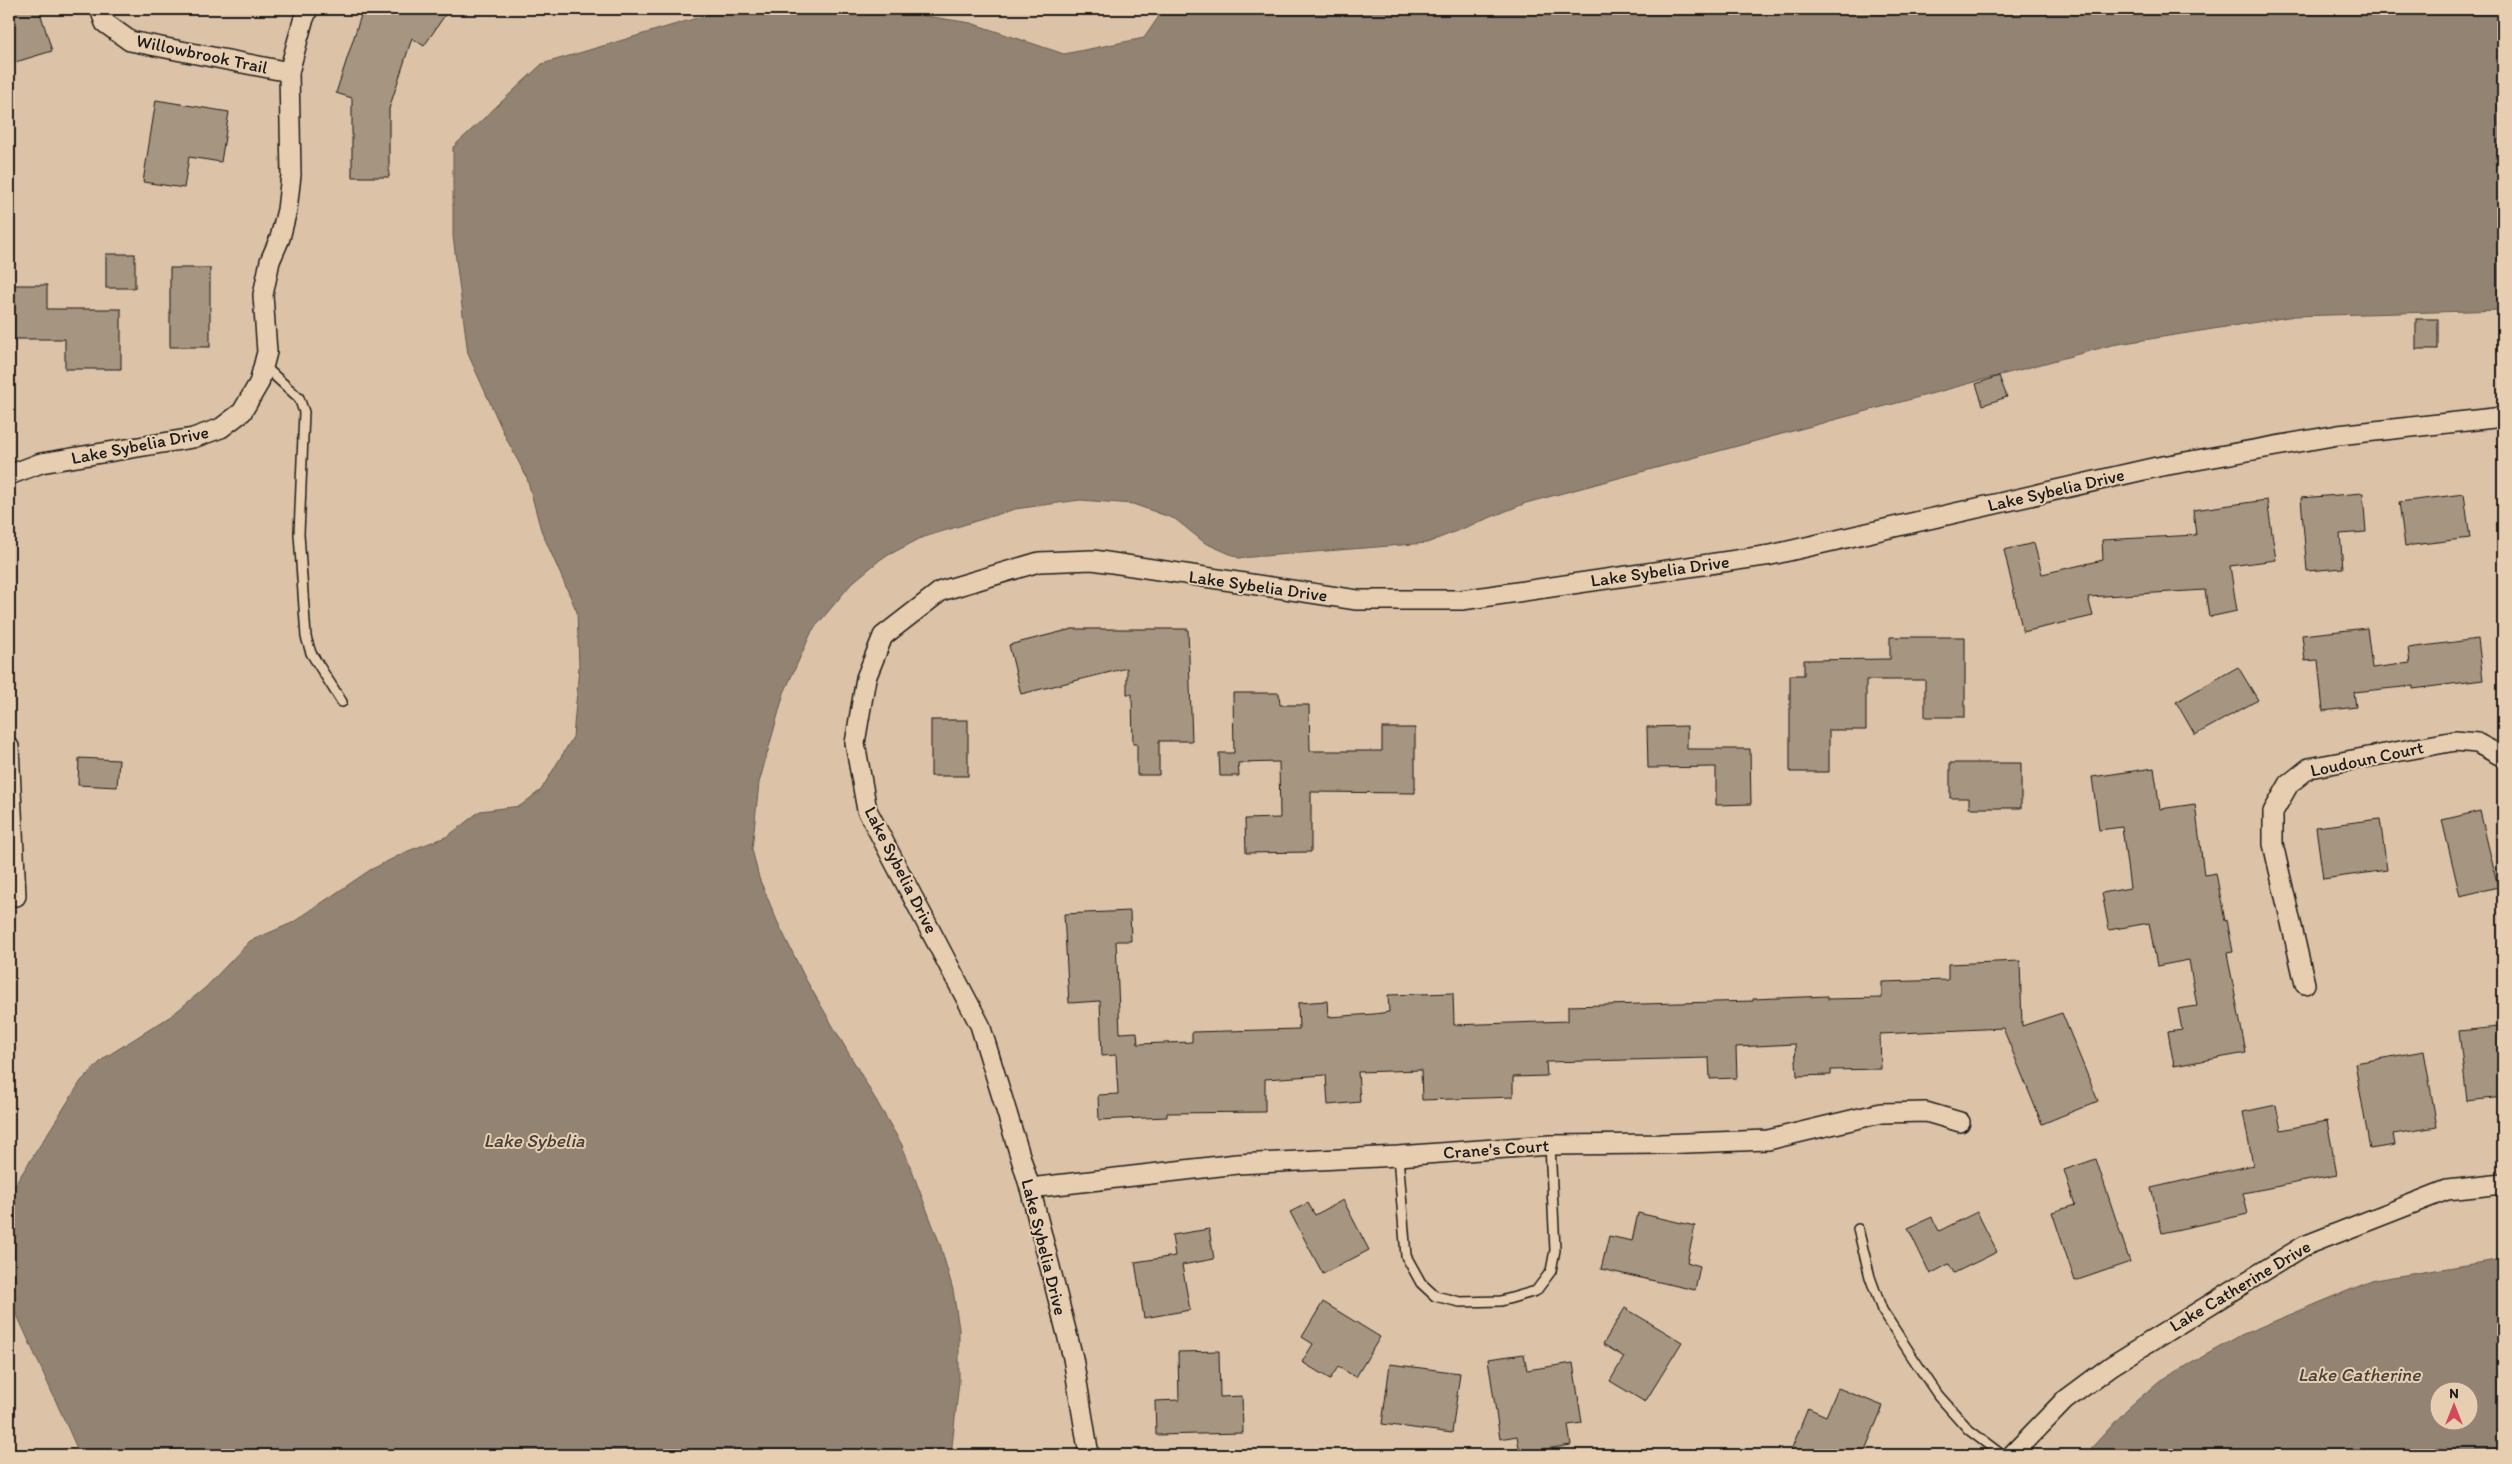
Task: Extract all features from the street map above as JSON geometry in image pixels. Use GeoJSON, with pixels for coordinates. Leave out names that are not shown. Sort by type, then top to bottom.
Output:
{"type":"FeatureCollection","features":[{"type":"Feature","properties":{"kind":"street","name":"Willowbrook Trail"},"geometry":{"type":"LineString","coordinates":[[100,9],[105,23],[130,41],[289,72]]}},
{"type":"Feature","properties":{"kind":"street","name":"Lake Sybelia Drive"},"geometry":{"type":"LineString","coordinates":[[9,475],[41,463],[193,438],[221,428],[242,412],[259,383],[267,352],[263,295],[270,261],[280,238],[287,210],[291,175],[289,72],[308,9]]}},
{"type":"Feature","properties":{"kind":"street","name":"Lake Sybelia Drive"},"geometry":{"type":"LineString","coordinates":[[1089,1455],[1073,1358],[1030,1188],[980,1025],[867,810],[855,743],[866,678],[882,636],[941,591],[1039,562],[1093,560],[1357,600],[1462,600],[1771,555],[2176,464],[2338,435],[2503,417]]}},
{"type":"Feature","properties":{"kind":"street","name":"Loudoun Court"},"geometry":{"type":"LineString","coordinates":[[2304,984],[2273,844],[2273,812],[2289,784],[2309,768],[2455,741],[2477,743],[2503,756]]}},
{"type":"Feature","properties":{"kind":"street"},"geometry":{"type":"LineString","coordinates":[[9,747],[16,896]]}},
{"type":"Feature","properties":{"kind":"street","name":"Crane's Court"},"geometry":{"type":"LineString","coordinates":[[1030,1188],[1237,1164],[1398,1156],[1550,1145],[1660,1144],[1768,1140],[1881,1113],[1926,1112],[1960,1122]]}},
{"type":"Feature","properties":{"kind":"street","name":"Lake Catherine Drive"},"geometry":{"type":"LineString","coordinates":[[2012,1455],[2064,1401],[2111,1366],[2304,1246],[2448,1190],[2503,1184]]}},
{"type":"Feature","properties":{"kind":"lane"},"geometry":{"type":"LineString","coordinates":[[264,366],[299,398],[304,412],[300,534],[306,637],[311,653],[342,702]]}},
{"type":"Feature","properties":{"kind":"lane"},"geometry":{"type":"LineString","coordinates":[[1398,1156],[1406,1256],[1420,1283],[1435,1296],[1460,1302],[1501,1301],[1536,1291],[1551,1271],[1555,1250],[1550,1145]]}},
{"type":"Feature","properties":{"kind":"lane"},"geometry":{"type":"LineString","coordinates":[[1858,1230],[1870,1277],[1882,1310],[1912,1358],[1938,1395],[1963,1423],[2002,1455]]}},
{"type":"Feature","properties":{"kind":"water","name":"Lake Sybelia"},"geometry":{"type":"Polygon","coordinates":[[[789,9],[881,9],[971,23],[1064,54],[1144,38],[1164,9],[2503,9],[2503,310],[2295,316],[2112,345],[1526,503],[1427,543],[1239,558],[1205,543],[1175,519],[1133,504],[1080,500],[1015,509],[921,538],[881,559],[852,583],[812,631],[784,693],[759,783],[752,849],[759,878],[778,923],[805,978],[902,1145],[940,1244],[953,1290],[959,1329],[959,1382],[951,1455],[86,1455],[76,1446],[9,1297],[9,1194],[81,1081],[104,1058],[171,1016],[205,988],[250,941],[292,923],[370,870],[408,851],[448,836],[480,811],[520,806],[541,790],[573,737],[579,667],[577,612],[541,530],[527,478],[506,438],[468,354],[453,236],[453,147],[542,64],[717,12],[789,9]]]}},
{"type":"Feature","properties":{"kind":"water","name":"Lake Catherine"},"geometry":{"type":"Polygon","coordinates":[[[2503,1259],[2503,1455],[2085,1455],[2127,1409],[2158,1382],[2241,1335],[2374,1280],[2503,1259]]]}},
{"type":"Feature","properties":{"kind":"building"},"geometry":{"type":"Polygon","coordinates":[[[9,9],[39,9],[52,51],[9,64],[9,9]]]}},
{"type":"Feature","properties":{"kind":"building"},"geometry":{"type":"Polygon","coordinates":[[[363,9],[449,9],[424,46],[412,38],[389,109],[389,177],[352,177],[352,98],[336,93],[363,9]]]}},
{"type":"Feature","properties":{"kind":"building"},"geometry":{"type":"Polygon","coordinates":[[[156,100],[229,112],[221,162],[189,157],[184,188],[143,182],[156,100]]]}},
{"type":"Feature","properties":{"kind":"building"},"geometry":{"type":"Polygon","coordinates":[[[106,254],[135,254],[135,288],[106,288],[106,254]]]}},
{"type":"Feature","properties":{"kind":"building"},"geometry":{"type":"Polygon","coordinates":[[[170,268],[210,268],[210,347],[170,347],[170,268]]]}},
{"type":"Feature","properties":{"kind":"building"},"geometry":{"type":"Polygon","coordinates":[[[9,285],[47,285],[47,309],[121,309],[121,369],[65,369],[65,339],[9,339],[9,285]]]}},
{"type":"Feature","properties":{"kind":"building"},"geometry":{"type":"Polygon","coordinates":[[[2416,319],[2438,319],[2438,349],[2416,349],[2416,319]]]}},
{"type":"Feature","properties":{"kind":"building"},"geometry":{"type":"Polygon","coordinates":[[[1999,376],[2007,397],[1983,405],[1976,384],[1999,376]]]}},
{"type":"Feature","properties":{"kind":"building"},"geometry":{"type":"Polygon","coordinates":[[[2363,493],[2366,532],[2340,534],[2343,568],[2307,571],[2301,498],[2363,493]]]}},
{"type":"Feature","properties":{"kind":"building"},"geometry":{"type":"Polygon","coordinates":[[[2464,494],[2470,538],[2405,546],[2399,502],[2464,494]]]}},
{"type":"Feature","properties":{"kind":"building"},"geometry":{"type":"Polygon","coordinates":[[[2267,500],[2276,560],[2230,566],[2237,611],[2209,617],[2205,590],[2088,597],[2093,616],[2023,632],[2004,550],[2034,543],[2042,574],[2103,560],[2102,540],[2196,535],[2193,510],[2267,500]]]}},
{"type":"Feature","properties":{"kind":"building"},"geometry":{"type":"Polygon","coordinates":[[[2367,628],[2372,668],[2410,663],[2408,648],[2478,639],[2483,680],[2413,689],[2413,686],[2354,692],[2356,707],[2323,711],[2318,660],[2305,661],[2302,635],[2367,628]]]}},
{"type":"Feature","properties":{"kind":"building"},"geometry":{"type":"Polygon","coordinates":[[[1072,629],[1188,629],[1192,741],[1159,741],[1159,775],[1137,775],[1137,744],[1133,744],[1132,694],[1127,694],[1127,668],[1021,694],[1009,645],[1072,629]]]}},
{"type":"Feature","properties":{"kind":"building"},"geometry":{"type":"Polygon","coordinates":[[[1890,637],[1965,637],[1965,717],[1925,717],[1925,680],[1866,680],[1866,730],[1829,730],[1829,772],[1790,772],[1790,675],[1804,675],[1804,660],[1890,659],[1890,637]]]}},
{"type":"Feature","properties":{"kind":"building"},"geometry":{"type":"Polygon","coordinates":[[[2238,667],[2258,700],[2195,735],[2176,702],[2238,667]]]}},
{"type":"Feature","properties":{"kind":"building"},"geometry":{"type":"Polygon","coordinates":[[[1233,693],[1279,693],[1280,705],[1309,705],[1310,751],[1382,751],[1382,728],[1415,728],[1415,793],[1311,792],[1311,852],[1246,853],[1245,819],[1280,818],[1279,762],[1238,763],[1239,776],[1220,776],[1219,753],[1234,753],[1233,693]]]}},
{"type":"Feature","properties":{"kind":"building"},"geometry":{"type":"Polygon","coordinates":[[[931,720],[968,720],[968,776],[931,776],[931,720]]]}},
{"type":"Feature","properties":{"kind":"building"},"geometry":{"type":"Polygon","coordinates":[[[1687,726],[1687,749],[1750,749],[1751,804],[1716,805],[1716,767],[1648,768],[1647,727],[1687,726]]]}},
{"type":"Feature","properties":{"kind":"building"},"geometry":{"type":"Polygon","coordinates":[[[79,758],[119,760],[117,787],[78,785],[79,758]]]}},
{"type":"Feature","properties":{"kind":"building"},"geometry":{"type":"Polygon","coordinates":[[[1950,763],[2021,763],[2021,808],[1969,808],[1969,798],[1950,798],[1950,763]]]}},
{"type":"Feature","properties":{"kind":"building"},"geometry":{"type":"Polygon","coordinates":[[[2154,768],[2160,809],[2195,804],[2204,875],[2216,873],[2225,921],[2227,920],[2233,952],[2227,953],[2246,1053],[2174,1066],[2168,1032],[2182,1030],[2178,1009],[2197,1006],[2189,960],[2157,966],[2149,923],[2109,930],[2102,893],[2130,888],[2122,827],[2099,830],[2092,777],[2154,768]]]}},
{"type":"Feature","properties":{"kind":"building"},"geometry":{"type":"Polygon","coordinates":[[[2480,811],[2498,887],[2460,896],[2442,820],[2480,811]]]}},
{"type":"Feature","properties":{"kind":"building"},"geometry":{"type":"Polygon","coordinates":[[[2380,819],[2387,870],[2323,879],[2316,827],[2380,819]]]}},
{"type":"Feature","properties":{"kind":"building"},"geometry":{"type":"Polygon","coordinates":[[[1130,911],[1131,941],[1116,941],[1120,1033],[1137,1032],[1138,1044],[1192,1042],[1192,1032],[1299,1029],[1298,1003],[1327,1001],[1328,1017],[1389,1012],[1388,995],[1453,993],[1454,1025],[1568,1021],[1568,1006],[1753,1001],[1753,999],[1828,996],[1828,999],[1882,998],[1882,982],[1948,980],[1948,964],[2020,961],[2022,1026],[2062,1013],[2098,1101],[2042,1124],[2003,1028],[1880,1034],[1881,1069],[1831,1070],[1831,1075],[1797,1076],[1795,1044],[1736,1047],[1737,1078],[1710,1079],[1709,1058],[1546,1062],[1547,1076],[1513,1077],[1513,1097],[1422,1100],[1421,1070],[1358,1072],[1360,1102],[1328,1105],[1326,1075],[1265,1079],[1265,1112],[1167,1113],[1167,1117],[1099,1120],[1098,1095],[1118,1094],[1116,1055],[1102,1056],[1100,1001],[1069,1003],[1064,914],[1130,911]]]}},
{"type":"Feature","properties":{"kind":"building"},"geometry":{"type":"Polygon","coordinates":[[[2498,1027],[2500,1043],[2503,1042],[2503,1097],[2467,1101],[2459,1031],[2498,1027]]]}},
{"type":"Feature","properties":{"kind":"building"},"geometry":{"type":"Polygon","coordinates":[[[2424,1051],[2437,1127],[2393,1134],[2395,1145],[2370,1149],[2355,1063],[2424,1051]]]}},
{"type":"Feature","properties":{"kind":"building"},"geometry":{"type":"Polygon","coordinates":[[[2276,1105],[2281,1130],[2327,1121],[2337,1175],[2243,1193],[2248,1214],[2162,1233],[2151,1188],[2253,1165],[2243,1112],[2276,1105]]]}},
{"type":"Feature","properties":{"kind":"building"},"geometry":{"type":"Polygon","coordinates":[[[2096,1159],[2130,1262],[2075,1281],[2052,1212],[2075,1205],[2064,1170],[2096,1159]]]}},
{"type":"Feature","properties":{"kind":"building"},"geometry":{"type":"Polygon","coordinates":[[[1343,1200],[1369,1250],[1323,1274],[1290,1212],[1308,1203],[1315,1215],[1343,1200]]]}},
{"type":"Feature","properties":{"kind":"building"},"geometry":{"type":"Polygon","coordinates":[[[1977,1212],[1997,1252],[1954,1273],[1949,1264],[1930,1274],[1908,1228],[1932,1217],[1939,1231],[1977,1212]]]}},
{"type":"Feature","properties":{"kind":"building"},"geometry":{"type":"Polygon","coordinates":[[[1638,1213],[1695,1226],[1687,1262],[1700,1266],[1695,1290],[1601,1269],[1609,1236],[1632,1241],[1638,1213]]]}},
{"type":"Feature","properties":{"kind":"building"},"geometry":{"type":"Polygon","coordinates":[[[1209,1229],[1214,1259],[1182,1265],[1190,1310],[1144,1318],[1135,1262],[1175,1256],[1172,1235],[1209,1229]]]}},
{"type":"Feature","properties":{"kind":"building"},"geometry":{"type":"Polygon","coordinates":[[[1323,1302],[1380,1337],[1356,1377],[1338,1367],[1330,1379],[1302,1362],[1313,1344],[1302,1337],[1323,1302]]]}},
{"type":"Feature","properties":{"kind":"building"},"geometry":{"type":"Polygon","coordinates":[[[1625,1308],[1682,1342],[1645,1402],[1610,1381],[1624,1357],[1603,1344],[1625,1308]]]}},
{"type":"Feature","properties":{"kind":"building"},"geometry":{"type":"Polygon","coordinates":[[[1219,1351],[1220,1397],[1242,1396],[1243,1433],[1156,1435],[1155,1401],[1179,1400],[1178,1352],[1219,1351]]]}},
{"type":"Feature","properties":{"kind":"building"},"geometry":{"type":"Polygon","coordinates":[[[1524,1354],[1527,1370],[1573,1363],[1582,1423],[1568,1425],[1571,1445],[1520,1453],[1517,1436],[1500,1439],[1488,1359],[1524,1354]]]}},
{"type":"Feature","properties":{"kind":"building"},"geometry":{"type":"Polygon","coordinates":[[[1390,1364],[1460,1373],[1452,1433],[1382,1424],[1390,1364]]]}},
{"type":"Feature","properties":{"kind":"building"},"geometry":{"type":"Polygon","coordinates":[[[1838,1388],[1883,1406],[1863,1455],[1789,1455],[1808,1408],[1826,1416],[1838,1388]]]}}]}
